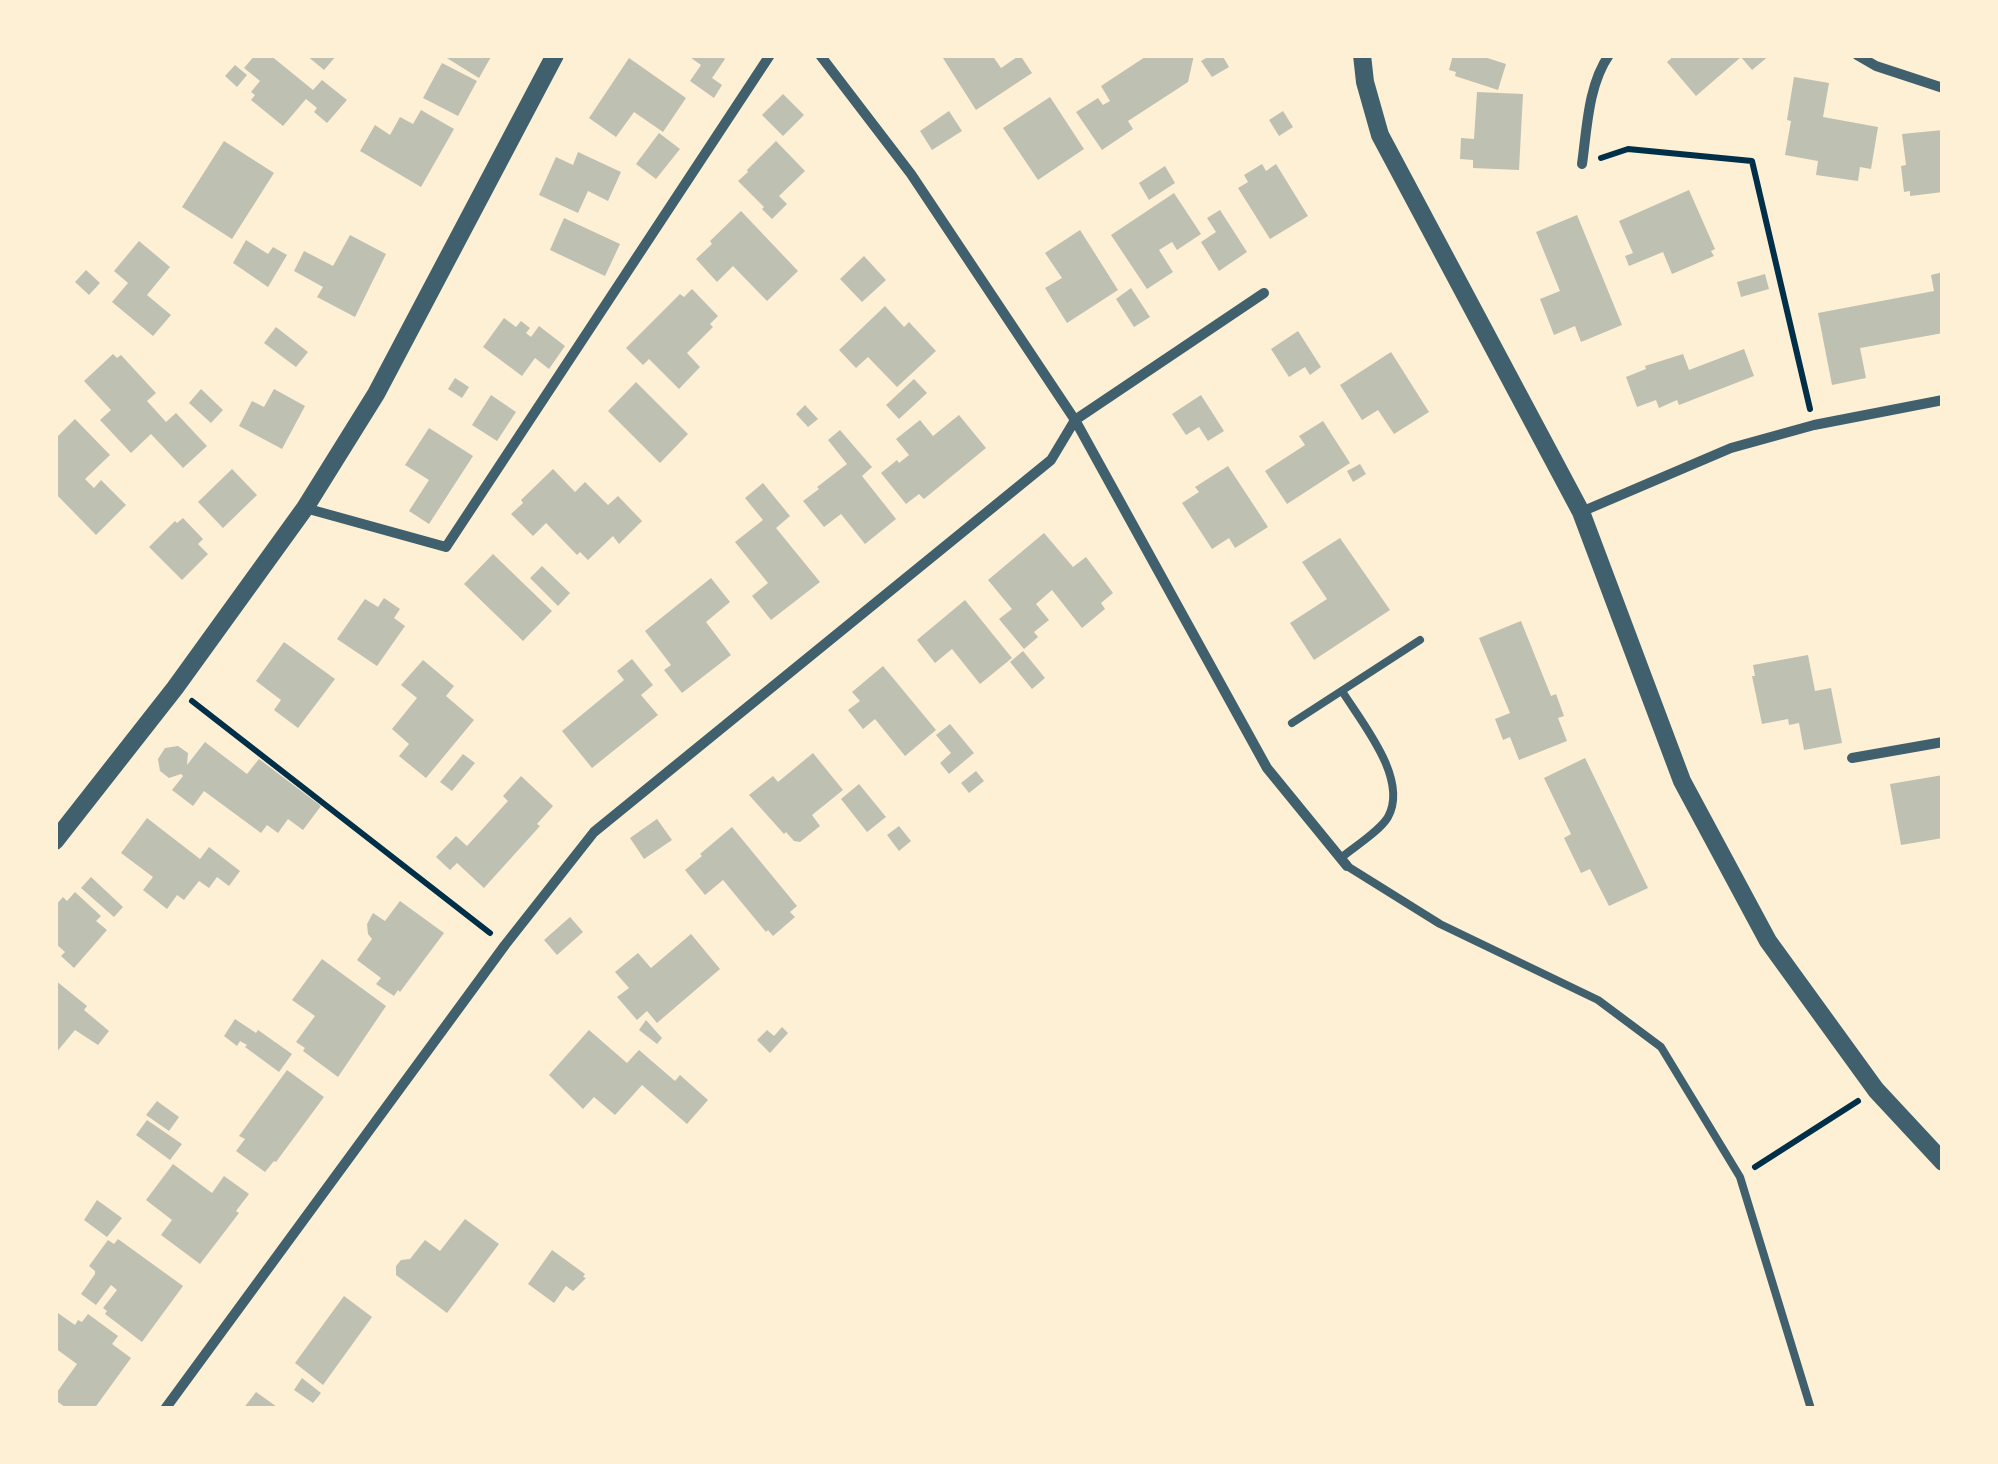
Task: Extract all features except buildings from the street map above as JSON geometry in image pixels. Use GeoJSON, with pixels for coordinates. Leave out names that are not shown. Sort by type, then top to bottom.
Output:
{"type":"FeatureCollection","features":[{"type":"Feature","properties":{"kind":"street"},"geometry":{"type":"LineString","coordinates":[[55,841],[175,688],[305,508],[376,394],[555,55]]}},
{"type":"Feature","properties":{"kind":"street"},"geometry":{"type":"LineString","coordinates":[[305,508],[446,547],[770,55]]}},
{"type":"Feature","properties":{"kind":"street"},"geometry":{"type":"LineString","coordinates":[[820,55],[911,174],[1075,420],[1267,768],[1344,862]]}},
{"type":"Feature","properties":{"kind":"street"},"geometry":{"type":"LineString","coordinates":[[1362,55],[1380,136],[1581,512],[1682,780],[1768,942],[1876,1090],[1943,1162]]}},
{"type":"Feature","properties":{"kind":"street"},"geometry":{"type":"LineString","coordinates":[[1582,164],[1592,96],[1610,55]]}},
{"type":"Feature","properties":{"kind":"street"},"geometry":{"type":"LineString","coordinates":[[1857,55],[1876,66],[1943,88]]}},
{"type":"Feature","properties":{"kind":"street"},"geometry":{"type":"LineString","coordinates":[[165,1409],[505,946],[594,832],[1050,460],[1075,420],[1264,293]]}},
{"type":"Feature","properties":{"kind":"street"},"geometry":{"type":"LineString","coordinates":[[1581,512],[1731,448],[1814,425],[1943,400]]}},
{"type":"Feature","properties":{"kind":"street"},"geometry":{"type":"LineString","coordinates":[[1852,758],[1943,742]]}},
{"type":"Feature","properties":{"kind":"lane"},"geometry":{"type":"LineString","coordinates":[[1292,723],[1420,640]]}},
{"type":"Feature","properties":{"kind":"lane"},"geometry":{"type":"LineString","coordinates":[[1342,690],[1394,782],[1394,802],[1386,820],[1344,862],[1440,924],[1598,1000],[1661,1047],[1740,1178],[1811,1409]]}},
{"type":"Feature","properties":{"kind":"path"},"geometry":{"type":"LineString","coordinates":[[1582,164],[1628,149],[1752,161],[1814,425]]}},
{"type":"Feature","properties":{"kind":"path"},"geometry":{"type":"LineString","coordinates":[[175,688],[505,946]]}},
{"type":"Feature","properties":{"kind":"path"},"geometry":{"type":"LineString","coordinates":[[1740,1178],[1876,1090]]}}]}
